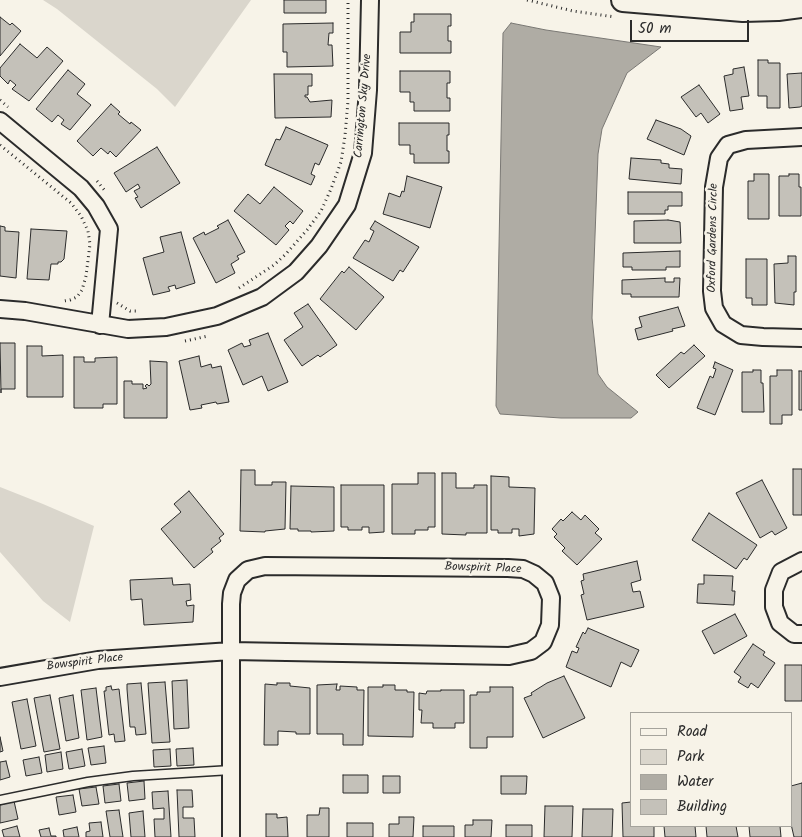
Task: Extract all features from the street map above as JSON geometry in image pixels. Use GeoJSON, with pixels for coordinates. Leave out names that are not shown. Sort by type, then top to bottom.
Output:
{"type":"FeatureCollection","features":[{"type":"Feature","properties":{"kind":"street","name":"Carrington Sky Drive"},"geometry":{"type":"LineString","coordinates":[[0,309],[25,311],[128,330],[166,327],[216,316],[262,298],[296,272],[319,246],[347,205],[363,153],[368,90],[370,0]]}},
{"type":"Feature","properties":{"kind":"street"},"geometry":{"type":"LineString","coordinates":[[623,0],[802,6]]}},
{"type":"Feature","properties":{"kind":"street"},"geometry":{"type":"LineString","coordinates":[[0,121],[81,188],[96,206],[109,229],[100,325]]}},
{"type":"Feature","properties":{"kind":"street","name":"Oxford Gardens Circle"},"geometry":{"type":"LineString","coordinates":[[802,137],[746,140],[728,145],[719,158],[714,187],[712,291],[714,308],[723,324],[741,335],[802,338]]}},
{"type":"Feature","properties":{"kind":"street"},"geometry":{"type":"LineString","coordinates":[[802,561],[781,572],[774,590],[774,607],[780,622],[794,634],[802,634]]}},
{"type":"Feature","properties":{"kind":"street","name":"Bowspirit Place"},"geometry":{"type":"LineString","coordinates":[[0,677],[98,660],[231,651],[509,656],[531,651],[543,642],[550,625],[551,598],[545,584],[534,574],[523,569],[265,566],[248,570],[237,580],[230,604],[231,651],[231,837]]}},
{"type":"Feature","properties":{"kind":"lane"},"geometry":{"type":"LineString","coordinates":[[0,800],[88,782],[124,777],[231,770]]}},
{"type":"Feature","properties":{"kind":"path"},"geometry":{"type":"LineString","coordinates":[[232,291],[274,266],[286,254],[308,230],[321,211],[331,189],[341,162],[345,136],[348,101],[348,0]]}},
{"type":"Feature","properties":{"kind":"path"},"geometry":{"type":"LineString","coordinates":[[0,145],[71,203],[81,216],[88,231],[90,244],[84,282],[82,290],[77,297],[80,301]]}},
{"type":"Feature","properties":{"kind":"path"},"geometry":{"type":"LineString","coordinates":[[120,305],[130,311],[143,311]]}},
{"type":"Feature","properties":{"kind":"path"},"geometry":{"type":"LineString","coordinates":[[180,342],[210,335]]}},
{"type":"Feature","properties":{"kind":"green space"},"geometry":{"type":"Polygon","coordinates":[[[43,0],[251,0],[175,107],[157,89],[57,9],[43,0]]]}},
{"type":"Feature","properties":{"kind":"green space"},"geometry":{"type":"Polygon","coordinates":[[[0,487],[94,526],[70,622],[43,601],[0,552],[0,487]]]}},
{"type":"Feature","properties":{"kind":"water"},"geometry":{"type":"Polygon","coordinates":[[[511,23],[661,47],[627,73],[602,129],[598,154],[592,318],[598,374],[607,387],[638,412],[631,418],[561,418],[500,414],[496,406],[503,33],[511,23]]]}},
{"type":"Feature","properties":{"kind":"building"},"geometry":{"type":"Polygon","coordinates":[[[284,0],[326,0],[326,13],[284,13],[284,0]]]}},
{"type":"Feature","properties":{"kind":"building"},"geometry":{"type":"Polygon","coordinates":[[[414,14],[451,14],[451,26],[448,26],[448,41],[451,41],[451,53],[400,53],[400,32],[411,32],[411,22],[414,22],[414,14]]]}},
{"type":"Feature","properties":{"kind":"building"},"geometry":{"type":"Polygon","coordinates":[[[0,17],[10,25],[12,23],[21,31],[0,56],[0,17]]]}},
{"type":"Feature","properties":{"kind":"building"},"geometry":{"type":"Polygon","coordinates":[[[333,23],[333,33],[329,33],[328,45],[332,45],[333,66],[287,67],[287,52],[283,52],[283,24],[333,23]]]}},
{"type":"Feature","properties":{"kind":"building"},"geometry":{"type":"Polygon","coordinates":[[[20,44],[37,58],[47,47],[63,61],[29,101],[12,89],[16,85],[10,80],[8,84],[0,76],[0,68],[20,44]]]}},
{"type":"Feature","properties":{"kind":"building"},"geometry":{"type":"Polygon","coordinates":[[[758,60],[768,60],[768,63],[780,63],[780,108],[767,108],[767,96],[758,96],[758,60]]]}},
{"type":"Feature","properties":{"kind":"building"},"geometry":{"type":"Polygon","coordinates":[[[744,67],[749,96],[741,97],[743,109],[730,111],[724,76],[733,74],[733,69],[744,67]]]}},
{"type":"Feature","properties":{"kind":"building"},"geometry":{"type":"Polygon","coordinates":[[[68,70],[85,84],[77,94],[91,105],[70,130],[61,124],[64,120],[58,115],[52,122],[36,109],[68,70]]]}},
{"type":"Feature","properties":{"kind":"building"},"geometry":{"type":"Polygon","coordinates":[[[400,71],[450,71],[450,83],[447,83],[447,98],[450,98],[450,111],[414,111],[414,102],[410,102],[410,92],[400,92],[400,71]]]}},
{"type":"Feature","properties":{"kind":"building"},"geometry":{"type":"Polygon","coordinates":[[[802,73],[802,106],[789,108],[787,74],[802,73]]]}},
{"type":"Feature","properties":{"kind":"building"},"geometry":{"type":"Polygon","coordinates":[[[274,74],[312,74],[312,86],[308,86],[308,95],[305,95],[305,97],[310,102],[332,100],[331,117],[275,118],[274,74]]]}},
{"type":"Feature","properties":{"kind":"building"},"geometry":{"type":"Polygon","coordinates":[[[699,85],[720,114],[708,123],[701,113],[696,117],[681,97],[699,85]]]}},
{"type":"Feature","properties":{"kind":"building"},"geometry":{"type":"Polygon","coordinates":[[[111,104],[120,112],[118,114],[141,130],[116,157],[110,151],[108,154],[101,148],[93,156],[77,141],[111,104]]]}},
{"type":"Feature","properties":{"kind":"building"},"geometry":{"type":"Polygon","coordinates":[[[656,120],[681,129],[691,136],[684,155],[647,139],[656,120]]]}},
{"type":"Feature","properties":{"kind":"building"},"geometry":{"type":"Polygon","coordinates":[[[399,123],[449,123],[447,151],[449,151],[449,163],[414,163],[414,154],[410,154],[410,145],[399,145],[399,123]]]}},
{"type":"Feature","properties":{"kind":"building"},"geometry":{"type":"Polygon","coordinates":[[[286,127],[328,145],[319,165],[315,163],[311,174],[315,176],[311,185],[265,165],[276,139],[280,140],[286,127]]]}},
{"type":"Feature","properties":{"kind":"building"},"geometry":{"type":"Polygon","coordinates":[[[157,147],[180,183],[141,208],[135,198],[138,197],[134,191],[140,188],[138,184],[126,192],[114,173],[157,147]]]}},
{"type":"Feature","properties":{"kind":"building"},"geometry":{"type":"Polygon","coordinates":[[[631,158],[661,160],[661,163],[669,164],[669,168],[682,169],[681,184],[629,179],[631,158]]]}},
{"type":"Feature","properties":{"kind":"building"},"geometry":{"type":"Polygon","coordinates":[[[754,174],[769,174],[769,219],[748,219],[748,181],[754,181],[754,174]]]}},
{"type":"Feature","properties":{"kind":"building"},"geometry":{"type":"Polygon","coordinates":[[[789,174],[799,174],[801,216],[779,216],[779,176],[789,176],[789,174]]]}},
{"type":"Feature","properties":{"kind":"building"},"geometry":{"type":"Polygon","coordinates":[[[407,176],[442,187],[430,228],[383,214],[389,193],[400,197],[402,191],[404,192],[407,176]]]}},
{"type":"Feature","properties":{"kind":"building"},"geometry":{"type":"Polygon","coordinates":[[[274,187],[303,211],[293,224],[290,221],[285,226],[289,230],[276,245],[234,211],[248,194],[260,204],[274,187]]]}},
{"type":"Feature","properties":{"kind":"building"},"geometry":{"type":"Polygon","coordinates":[[[628,192],[682,192],[682,206],[668,206],[665,214],[628,214],[628,192]]]}},
{"type":"Feature","properties":{"kind":"building"},"geometry":{"type":"Polygon","coordinates":[[[228,220],[245,252],[237,256],[239,259],[231,264],[235,273],[216,283],[193,238],[204,232],[205,235],[219,228],[217,226],[228,220]]]}},
{"type":"Feature","properties":{"kind":"building"},"geometry":{"type":"Polygon","coordinates":[[[668,220],[680,222],[681,243],[634,243],[634,221],[668,220]]]}},
{"type":"Feature","properties":{"kind":"building"},"geometry":{"type":"Polygon","coordinates":[[[375,221],[419,247],[403,272],[400,270],[393,281],[353,258],[365,240],[369,242],[374,231],[370,229],[375,221]]]}},
{"type":"Feature","properties":{"kind":"building"},"geometry":{"type":"Polygon","coordinates":[[[0,226],[5,227],[5,231],[19,232],[16,278],[0,276],[0,226]]]}},
{"type":"Feature","properties":{"kind":"building"},"geometry":{"type":"Polygon","coordinates":[[[31,229],[67,231],[64,259],[58,262],[58,264],[51,264],[49,280],[27,279],[31,229]]]}},
{"type":"Feature","properties":{"kind":"building"},"geometry":{"type":"Polygon","coordinates":[[[181,232],[195,283],[176,289],[175,285],[168,287],[170,291],[153,295],[143,258],[164,252],[160,237],[181,232]]]}},
{"type":"Feature","properties":{"kind":"building"},"geometry":{"type":"Polygon","coordinates":[[[680,251],[680,267],[666,267],[666,270],[632,270],[632,267],[623,267],[623,253],[680,251]]]}},
{"type":"Feature","properties":{"kind":"building"},"geometry":{"type":"Polygon","coordinates":[[[788,256],[796,256],[794,305],[775,303],[774,264],[788,263],[788,256]]]}},
{"type":"Feature","properties":{"kind":"building"},"geometry":{"type":"Polygon","coordinates":[[[746,259],[767,259],[767,305],[752,305],[752,298],[746,298],[746,259]]]}},
{"type":"Feature","properties":{"kind":"building"},"geometry":{"type":"Polygon","coordinates":[[[349,267],[384,297],[356,330],[320,299],[342,271],[344,273],[349,267]]]}},
{"type":"Feature","properties":{"kind":"building"},"geometry":{"type":"Polygon","coordinates":[[[665,278],[665,282],[674,282],[674,278],[680,278],[679,297],[631,297],[631,294],[622,294],[622,280],[665,278]]]}},
{"type":"Feature","properties":{"kind":"building"},"geometry":{"type":"Polygon","coordinates":[[[308,304],[337,345],[320,357],[318,355],[302,366],[284,340],[303,327],[294,313],[308,304]]]}},
{"type":"Feature","properties":{"kind":"building"},"geometry":{"type":"Polygon","coordinates":[[[678,307],[685,326],[638,340],[635,329],[642,327],[639,317],[678,307]]]}},
{"type":"Feature","properties":{"kind":"building"},"geometry":{"type":"Polygon","coordinates":[[[268,333],[288,382],[268,391],[262,376],[243,385],[228,350],[242,343],[244,347],[251,345],[249,340],[268,333]]]}},
{"type":"Feature","properties":{"kind":"building"},"geometry":{"type":"Polygon","coordinates":[[[0,343],[15,343],[15,389],[1,389],[1,393],[0,343]]]}},
{"type":"Feature","properties":{"kind":"building"},"geometry":{"type":"Polygon","coordinates":[[[694,345],[705,356],[669,388],[656,375],[681,352],[684,354],[694,345]]]}},
{"type":"Feature","properties":{"kind":"building"},"geometry":{"type":"Polygon","coordinates":[[[27,346],[42,346],[42,356],[63,355],[63,397],[27,397],[27,346]]]}},
{"type":"Feature","properties":{"kind":"building"},"geometry":{"type":"Polygon","coordinates":[[[199,356],[201,367],[211,364],[212,368],[221,366],[229,402],[201,405],[202,408],[190,410],[179,361],[199,356]]]}},
{"type":"Feature","properties":{"kind":"building"},"geometry":{"type":"Polygon","coordinates":[[[74,357],[84,357],[84,362],[95,362],[95,358],[117,357],[117,404],[103,404],[103,408],[74,408],[74,357]]]}},
{"type":"Feature","properties":{"kind":"building"},"geometry":{"type":"Polygon","coordinates":[[[150,361],[167,362],[167,418],[124,418],[124,381],[132,381],[132,384],[143,384],[143,389],[147,388],[145,386],[147,384],[149,386],[151,384],[150,361]]]}},
{"type":"Feature","properties":{"kind":"building"},"geometry":{"type":"Polygon","coordinates":[[[715,362],[733,370],[715,415],[697,408],[710,376],[713,378],[716,369],[713,368],[715,362]]]}},
{"type":"Feature","properties":{"kind":"building"},"geometry":{"type":"Polygon","coordinates":[[[753,370],[761,370],[764,412],[742,412],[742,372],[753,372],[753,370]]]}},
{"type":"Feature","properties":{"kind":"building"},"geometry":{"type":"Polygon","coordinates":[[[777,370],[792,370],[792,415],[782,415],[782,424],[770,424],[770,376],[777,376],[777,370]]]}},
{"type":"Feature","properties":{"kind":"building"},"geometry":{"type":"Polygon","coordinates":[[[799,371],[802,371],[802,410],[799,410],[799,371]]]}},
{"type":"Feature","properties":{"kind":"building"},"geometry":{"type":"Polygon","coordinates":[[[793,469],[802,469],[802,515],[793,515],[793,469]]]}},
{"type":"Feature","properties":{"kind":"building"},"geometry":{"type":"Polygon","coordinates":[[[241,470],[255,470],[255,485],[272,485],[272,482],[286,482],[285,529],[265,532],[240,531],[241,470]]]}},
{"type":"Feature","properties":{"kind":"building"},"geometry":{"type":"Polygon","coordinates":[[[418,473],[435,473],[435,527],[428,527],[428,530],[415,530],[415,534],[392,534],[392,484],[418,484],[418,473]]]}},
{"type":"Feature","properties":{"kind":"building"},"geometry":{"type":"Polygon","coordinates":[[[442,473],[456,473],[456,488],[474,488],[474,485],[487,485],[487,533],[466,533],[466,535],[442,534],[442,473]]]}},
{"type":"Feature","properties":{"kind":"building"},"geometry":{"type":"Polygon","coordinates":[[[491,476],[509,477],[509,487],[535,488],[534,534],[519,536],[519,529],[512,529],[512,533],[498,533],[498,530],[491,530],[491,476]]]}},
{"type":"Feature","properties":{"kind":"building"},"geometry":{"type":"Polygon","coordinates":[[[762,480],[787,528],[775,535],[772,531],[760,538],[736,493],[762,480]]]}},
{"type":"Feature","properties":{"kind":"building"},"geometry":{"type":"Polygon","coordinates":[[[341,485],[384,485],[384,532],[369,533],[369,527],[362,527],[362,530],[348,530],[348,527],[341,527],[341,485]]]}},
{"type":"Feature","properties":{"kind":"building"},"geometry":{"type":"Polygon","coordinates":[[[291,486],[334,487],[334,531],[311,532],[290,529],[291,486]]]}},
{"type":"Feature","properties":{"kind":"building"},"geometry":{"type":"Polygon","coordinates":[[[189,491],[224,534],[219,538],[221,541],[211,549],[213,552],[194,568],[161,529],[181,512],[174,504],[189,491]]]}},
{"type":"Feature","properties":{"kind":"building"},"geometry":{"type":"Polygon","coordinates":[[[572,512],[581,520],[585,515],[599,529],[595,533],[602,539],[577,565],[562,551],[565,548],[554,537],[557,534],[552,529],[561,519],[563,521],[572,512]]]}},
{"type":"Feature","properties":{"kind":"building"},"geometry":{"type":"Polygon","coordinates":[[[709,513],[757,545],[747,560],[744,558],[736,569],[692,540],[709,513]]]}},
{"type":"Feature","properties":{"kind":"building"},"geometry":{"type":"Polygon","coordinates":[[[637,561],[641,580],[631,583],[633,592],[640,591],[644,607],[587,620],[581,595],[584,594],[581,581],[584,580],[583,574],[637,561]]]}},
{"type":"Feature","properties":{"kind":"building"},"geometry":{"type":"Polygon","coordinates":[[[704,575],[733,576],[732,591],[735,591],[734,605],[697,603],[698,584],[704,584],[704,575]]]}},
{"type":"Feature","properties":{"kind":"building"},"geometry":{"type":"Polygon","coordinates":[[[172,578],[173,585],[190,584],[191,600],[186,601],[187,606],[194,605],[193,622],[144,625],[142,599],[131,600],[130,580],[172,578]]]}},
{"type":"Feature","properties":{"kind":"building"},"geometry":{"type":"Polygon","coordinates":[[[735,614],[747,636],[714,654],[702,631],[735,614]]]}},
{"type":"Feature","properties":{"kind":"building"},"geometry":{"type":"Polygon","coordinates":[[[588,628],[639,650],[631,667],[621,662],[611,687],[566,667],[572,651],[577,653],[579,648],[576,647],[583,632],[585,634],[588,628]]]}},
{"type":"Feature","properties":{"kind":"building"},"geometry":{"type":"Polygon","coordinates":[[[753,644],[765,652],[763,655],[775,663],[758,688],[751,683],[748,688],[738,682],[741,677],[734,672],[753,644]]]}},
{"type":"Feature","properties":{"kind":"building"},"geometry":{"type":"Polygon","coordinates":[[[785,665],[802,665],[802,701],[785,701],[785,665]]]}},
{"type":"Feature","properties":{"kind":"building"},"geometry":{"type":"Polygon","coordinates":[[[564,676],[585,718],[543,738],[524,698],[532,695],[531,693],[547,683],[564,676]]]}},
{"type":"Feature","properties":{"kind":"building"},"geometry":{"type":"Polygon","coordinates":[[[187,680],[189,728],[174,729],[172,681],[187,680]]]}},
{"type":"Feature","properties":{"kind":"building"},"geometry":{"type":"Polygon","coordinates":[[[165,682],[170,742],[152,743],[148,683],[165,682]]]}},
{"type":"Feature","properties":{"kind":"building"},"geometry":{"type":"Polygon","coordinates":[[[141,683],[146,734],[136,735],[135,727],[130,727],[127,684],[141,683]]]}},
{"type":"Feature","properties":{"kind":"building"},"geometry":{"type":"Polygon","coordinates":[[[277,683],[290,683],[290,686],[310,688],[310,734],[278,731],[278,745],[264,745],[265,684],[277,685],[277,683]]]}},
{"type":"Feature","properties":{"kind":"building"},"geometry":{"type":"Polygon","coordinates":[[[337,684],[336,690],[340,690],[340,686],[357,687],[357,690],[364,690],[363,745],[343,745],[343,734],[317,734],[317,685],[337,684]]]}},
{"type":"Feature","properties":{"kind":"building"},"geometry":{"type":"Polygon","coordinates":[[[383,685],[395,685],[395,690],[414,692],[413,737],[368,736],[368,687],[383,687],[383,685]]]}},
{"type":"Feature","properties":{"kind":"building"},"geometry":{"type":"Polygon","coordinates":[[[111,686],[112,690],[119,689],[125,741],[115,742],[114,734],[109,735],[104,691],[106,691],[106,687],[111,686]]]}},
{"type":"Feature","properties":{"kind":"building"},"geometry":{"type":"Polygon","coordinates":[[[490,687],[513,687],[513,737],[487,737],[487,748],[470,748],[470,695],[477,695],[477,692],[490,692],[490,687]]]}},
{"type":"Feature","properties":{"kind":"building"},"geometry":{"type":"Polygon","coordinates":[[[96,688],[102,737],[87,740],[81,690],[96,688]]]}},
{"type":"Feature","properties":{"kind":"building"},"geometry":{"type":"Polygon","coordinates":[[[464,690],[464,723],[455,723],[455,728],[433,728],[433,723],[421,723],[422,710],[419,710],[419,693],[426,694],[427,691],[464,690]]]}},
{"type":"Feature","properties":{"kind":"building"},"geometry":{"type":"Polygon","coordinates":[[[50,695],[60,749],[44,752],[34,698],[50,695]]]}},
{"type":"Feature","properties":{"kind":"building"},"geometry":{"type":"Polygon","coordinates":[[[73,695],[79,738],[66,741],[59,698],[73,695]]]}},
{"type":"Feature","properties":{"kind":"building"},"geometry":{"type":"Polygon","coordinates":[[[27,699],[36,746],[21,749],[12,702],[27,699]]]}},
{"type":"Feature","properties":{"kind":"building"},"geometry":{"type":"Polygon","coordinates":[[[0,737],[3,751],[0,752],[0,737]]]}},
{"type":"Feature","properties":{"kind":"building"},"geometry":{"type":"Polygon","coordinates":[[[104,746],[106,763],[91,765],[88,748],[104,746]]]}},
{"type":"Feature","properties":{"kind":"building"},"geometry":{"type":"Polygon","coordinates":[[[193,748],[194,765],[177,766],[176,749],[193,748]]]}},
{"type":"Feature","properties":{"kind":"building"},"geometry":{"type":"Polygon","coordinates":[[[82,749],[85,766],[69,769],[66,752],[82,749]]]}},
{"type":"Feature","properties":{"kind":"building"},"geometry":{"type":"Polygon","coordinates":[[[170,749],[171,766],[154,767],[153,750],[170,749]]]}},
{"type":"Feature","properties":{"kind":"building"},"geometry":{"type":"Polygon","coordinates":[[[61,752],[63,769],[47,772],[45,755],[61,752]]]}},
{"type":"Feature","properties":{"kind":"building"},"geometry":{"type":"Polygon","coordinates":[[[39,757],[42,773],[26,776],[23,760],[39,757]]]}},
{"type":"Feature","properties":{"kind":"building"},"geometry":{"type":"Polygon","coordinates":[[[6,761],[10,777],[0,780],[0,762],[6,761]]]}},
{"type":"Feature","properties":{"kind":"building"},"geometry":{"type":"Polygon","coordinates":[[[343,775],[368,775],[368,793],[343,793],[343,775]]]}},
{"type":"Feature","properties":{"kind":"building"},"geometry":{"type":"Polygon","coordinates":[[[383,776],[400,776],[400,793],[383,793],[383,776]]]}},
{"type":"Feature","properties":{"kind":"building"},"geometry":{"type":"Polygon","coordinates":[[[501,776],[527,776],[526,794],[501,794],[501,776]]]}},
{"type":"Feature","properties":{"kind":"building"},"geometry":{"type":"Polygon","coordinates":[[[144,781],[145,799],[129,801],[127,783],[144,781]]]}},
{"type":"Feature","properties":{"kind":"building"},"geometry":{"type":"Polygon","coordinates":[[[802,783],[802,837],[794,837],[792,827],[792,786],[802,783]]]}},
{"type":"Feature","properties":{"kind":"building"},"geometry":{"type":"Polygon","coordinates":[[[119,784],[121,801],[105,803],[103,786],[119,784]]]}},
{"type":"Feature","properties":{"kind":"building"},"geometry":{"type":"Polygon","coordinates":[[[96,787],[99,804],[82,806],[79,789],[96,787]]]}},
{"type":"Feature","properties":{"kind":"building"},"geometry":{"type":"Polygon","coordinates":[[[177,790],[192,790],[193,807],[183,807],[183,818],[194,818],[195,837],[179,837],[177,790]]]}},
{"type":"Feature","properties":{"kind":"building"},"geometry":{"type":"Polygon","coordinates":[[[168,791],[171,837],[155,837],[154,819],[164,819],[164,808],[153,809],[152,792],[168,791]]]}},
{"type":"Feature","properties":{"kind":"building"},"geometry":{"type":"Polygon","coordinates":[[[73,795],[76,812],[59,815],[56,797],[73,795]]]}},
{"type":"Feature","properties":{"kind":"building"},"geometry":{"type":"Polygon","coordinates":[[[14,801],[18,819],[0,823],[0,805],[14,801]]]}},
{"type":"Feature","properties":{"kind":"building"},"geometry":{"type":"Polygon","coordinates":[[[630,802],[630,827],[654,827],[654,837],[623,837],[622,803],[630,802]]]}},
{"type":"Feature","properties":{"kind":"building"},"geometry":{"type":"Polygon","coordinates":[[[545,806],[573,806],[572,837],[544,837],[545,806]]]}},
{"type":"Feature","properties":{"kind":"building"},"geometry":{"type":"Polygon","coordinates":[[[320,808],[329,808],[329,837],[307,837],[307,815],[319,815],[320,808]]]}},
{"type":"Feature","properties":{"kind":"building"},"geometry":{"type":"Polygon","coordinates":[[[583,809],[613,809],[612,837],[582,837],[583,809]]]}},
{"type":"Feature","properties":{"kind":"building"},"geometry":{"type":"Polygon","coordinates":[[[119,810],[123,837],[110,837],[106,811],[119,810]]]}},
{"type":"Feature","properties":{"kind":"building"},"geometry":{"type":"Polygon","coordinates":[[[143,811],[145,837],[131,837],[129,813],[143,811]]]}},
{"type":"Feature","properties":{"kind":"building"},"geometry":{"type":"Polygon","coordinates":[[[266,814],[277,814],[277,818],[287,817],[288,837],[266,837],[266,814]]]}},
{"type":"Feature","properties":{"kind":"building"},"geometry":{"type":"Polygon","coordinates":[[[399,817],[414,817],[413,837],[389,837],[389,824],[399,824],[399,817]]]}},
{"type":"Feature","properties":{"kind":"building"},"geometry":{"type":"Polygon","coordinates":[[[473,820],[492,820],[491,837],[465,837],[465,825],[473,825],[473,820]]]}},
{"type":"Feature","properties":{"kind":"building"},"geometry":{"type":"Polygon","coordinates":[[[101,822],[103,837],[86,837],[86,832],[90,831],[89,823],[101,822]]]}},
{"type":"Feature","properties":{"kind":"building"},"geometry":{"type":"Polygon","coordinates":[[[347,823],[373,823],[373,837],[347,837],[347,823]]]}},
{"type":"Feature","properties":{"kind":"building"},"geometry":{"type":"Polygon","coordinates":[[[506,825],[532,825],[532,837],[506,837],[506,825]]]}},
{"type":"Feature","properties":{"kind":"building"},"geometry":{"type":"Polygon","coordinates":[[[17,826],[20,837],[4,837],[2,830],[17,826]]]}},
{"type":"Feature","properties":{"kind":"building"},"geometry":{"type":"Polygon","coordinates":[[[423,826],[454,826],[454,837],[423,837],[423,826]]]}},
{"type":"Feature","properties":{"kind":"building"},"geometry":{"type":"Polygon","coordinates":[[[77,827],[79,837],[64,837],[63,830],[77,827]]]}},
{"type":"Feature","properties":{"kind":"building"},"geometry":{"type":"Polygon","coordinates":[[[664,827],[695,827],[696,837],[665,837],[664,827]]]}},
{"type":"Feature","properties":{"kind":"building"},"geometry":{"type":"Polygon","coordinates":[[[706,827],[736,827],[738,837],[707,837],[706,827]]]}},
{"type":"Feature","properties":{"kind":"building"},"geometry":{"type":"Polygon","coordinates":[[[749,827],[780,827],[781,837],[750,837],[749,827]]]}},
{"type":"Feature","properties":{"kind":"building"},"geometry":{"type":"Polygon","coordinates":[[[49,828],[51,836],[56,837],[41,837],[39,830],[49,828]]]}}]}
